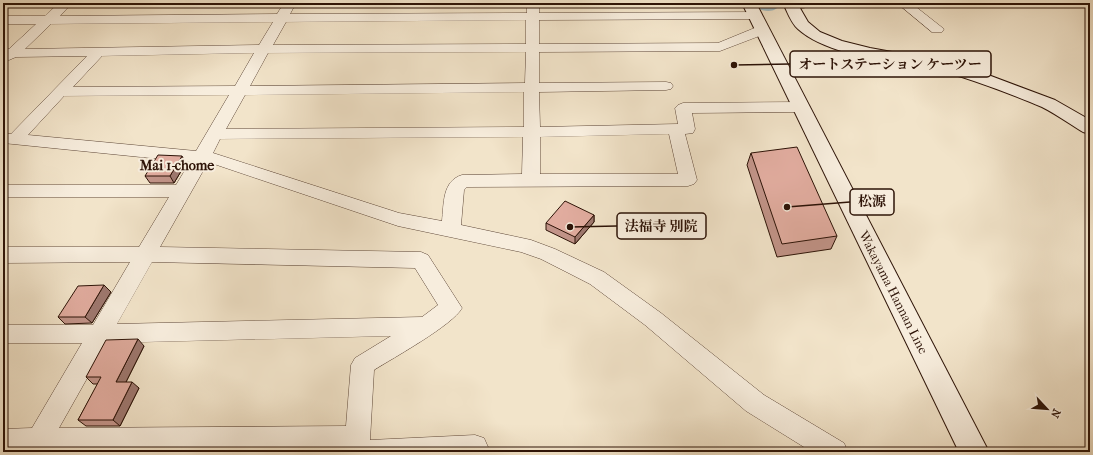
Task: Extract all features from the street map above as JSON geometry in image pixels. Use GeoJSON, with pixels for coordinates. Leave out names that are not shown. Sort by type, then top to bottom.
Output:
{"type":"FeatureCollection","features":[{"type":"Feature","properties":{"kind":"main road"},"geometry":{"type":"LineString","coordinates":[[790,4],[802,25],[815,35],[836,44],[869,53],[925,63],[969,74],[1049,104],[1090,128]]}},
{"type":"Feature","properties":{"kind":"main road","name":"Wakayama Hannan Line"},"geometry":{"type":"LineString","coordinates":[[755,16],[974,452]]}},
{"type":"Feature","properties":{"kind":"street"},"geometry":{"type":"LineString","coordinates":[[6,56],[66,3]]}},
{"type":"Feature","properties":{"kind":"street"},"geometry":{"type":"LineString","coordinates":[[35,446],[290,3]]}},
{"type":"Feature","properties":{"kind":"street"},"geometry":{"type":"LineString","coordinates":[[531,180],[533,3]]}},
{"type":"Feature","properties":{"kind":"street"},"geometry":{"type":"LineString","coordinates":[[790,4],[808,3]]}},
{"type":"Feature","properties":{"kind":"street"},"geometry":{"type":"LineString","coordinates":[[904,3],[938,29]]}},
{"type":"Feature","properties":{"kind":"street"},"geometry":{"type":"LineString","coordinates":[[3,20],[755,16]]}},
{"type":"Feature","properties":{"kind":"street"},"geometry":{"type":"LineString","coordinates":[[6,56],[98,52],[264,49],[720,47],[755,16]]}},
{"type":"Feature","properties":{"kind":"street"},"geometry":{"type":"LineString","coordinates":[[9,139],[59,92],[98,52]]}},
{"type":"Feature","properties":{"kind":"street"},"geometry":{"type":"LineString","coordinates":[[59,92],[666,86]]}},
{"type":"Feature","properties":{"kind":"street"},"geometry":{"type":"LineString","coordinates":[[215,134],[532,132],[687,129],[683,108],[802,108]]}},
{"type":"Feature","properties":{"kind":"street"},"geometry":{"type":"LineString","coordinates":[[451,230],[454,188],[462,181],[688,180],[676,129]]}},
{"type":"Feature","properties":{"kind":"street"},"geometry":{"type":"LineString","coordinates":[[9,139],[216,159],[398,219],[524,245],[548,254],[597,278],[653,319],[755,403],[835,452]]}},
{"type":"Feature","properties":{"kind":"street"},"geometry":{"type":"LineString","coordinates":[[3,191],[183,191]]}},
{"type":"Feature","properties":{"kind":"street"},"geometry":{"type":"LineString","coordinates":[[3,255],[146,254],[421,260],[451,308],[426,326],[363,365],[362,447]]}},
{"type":"Feature","properties":{"kind":"street"},"geometry":{"type":"LineString","coordinates":[[3,334],[99,334],[426,326]]}},
{"type":"Feature","properties":{"kind":"street"},"geometry":{"type":"LineString","coordinates":[[3,441],[35,446],[475,447]]}},
{"type":"Feature","properties":{"kind":"building"},"geometry":{"type":"Polygon","coordinates":[[[797,147],[837,236],[782,244],[751,153],[797,147]]]}},
{"type":"Feature","properties":{"kind":"building"},"geometry":{"type":"Polygon","coordinates":[[[158,155],[182,156],[170,176],[145,176],[158,155]]]}},
{"type":"Feature","properties":{"kind":"building"},"geometry":{"type":"Polygon","coordinates":[[[565,201],[594,215],[575,237],[546,223],[565,201]]]}},
{"type":"Feature","properties":{"kind":"building"},"geometry":{"type":"Polygon","coordinates":[[[104,285],[85,317],[58,317],[78,286],[104,285]]]}},
{"type":"Feature","properties":{"kind":"building"},"geometry":{"type":"Polygon","coordinates":[[[138,339],[116,382],[132,382],[113,420],[78,420],[101,377],[86,377],[106,340],[138,339]]]}},
{"type":"Feature","properties":{"kind":"place","name":"オートステーション ケーツー"},"geometry":{"type":"Point","coordinates":[734,65]}},
{"type":"Feature","properties":{"kind":"place","name":"松源"},"geometry":{"type":"Point","coordinates":[787,207]}},
{"type":"Feature","properties":{"kind":"place","name":"法福寺 別院"},"geometry":{"type":"Point","coordinates":[570,227]}},
{"type":"Feature","properties":{"kind":"district","name":"Mai 1-chome"},"geometry":{"type":"Point","coordinates":[177,165]}}]}
